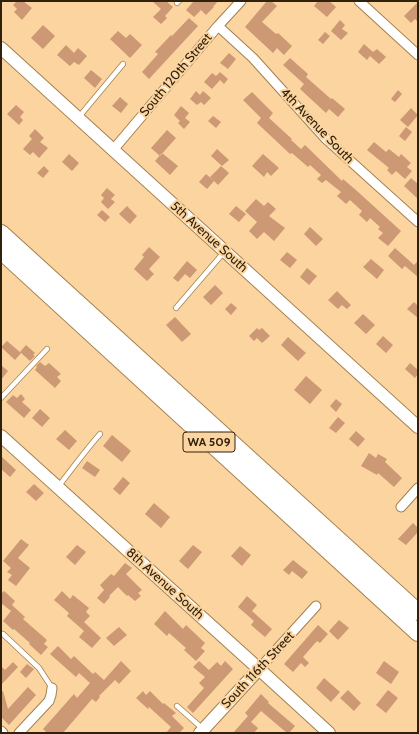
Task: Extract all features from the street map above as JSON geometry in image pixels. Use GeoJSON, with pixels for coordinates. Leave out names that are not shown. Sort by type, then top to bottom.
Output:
{"type":"FeatureCollection","features":[{"type":"Feature","properties":{"kind":"highway","name":"WA 509"},"geometry":{"type":"LineString","coordinates":[[1,232],[418,612]]}},
{"type":"Feature","properties":{"kind":"highway","name":"WA 509"},"geometry":{"type":"LineString","coordinates":[[1,251],[418,633]]}},
{"type":"Feature","properties":{"kind":"street","name":"South 120th Street"},"geometry":{"type":"LineString","coordinates":[[113,150],[241,1]]}},
{"type":"Feature","properties":{"kind":"street"},"geometry":{"type":"LineString","coordinates":[[358,1],[418,55]]}},
{"type":"Feature","properties":{"kind":"street","name":"4th Avenue South"},"geometry":{"type":"LineString","coordinates":[[218,26],[253,58],[326,140],[418,222]]}},
{"type":"Feature","properties":{"kind":"street","name":"5th Avenue South"},"geometry":{"type":"LineString","coordinates":[[1,48],[418,427]]}},
{"type":"Feature","properties":{"kind":"street","name":"8th Avenue South"},"geometry":{"type":"LineString","coordinates":[[1,436],[329,733]]}},
{"type":"Feature","properties":{"kind":"street"},"geometry":{"type":"LineString","coordinates":[[401,507],[418,488]]}},
{"type":"Feature","properties":{"kind":"street","name":"South 116th Street"},"geometry":{"type":"LineString","coordinates":[[201,731],[316,606]]}},
{"type":"Feature","properties":{"kind":"street"},"geometry":{"type":"LineString","coordinates":[[19,733],[49,701],[52,688]]}},
{"type":"Feature","properties":{"kind":"lane"},"geometry":{"type":"LineString","coordinates":[[78,118],[123,64]]}},
{"type":"Feature","properties":{"kind":"lane"},"geometry":{"type":"LineString","coordinates":[[176,308],[225,252]]}},
{"type":"Feature","properties":{"kind":"lane"},"geometry":{"type":"LineString","coordinates":[[1,398],[47,349]]}},
{"type":"Feature","properties":{"kind":"lane"},"geometry":{"type":"LineString","coordinates":[[58,487],[100,434]]}},
{"type":"Feature","properties":{"kind":"lane"},"geometry":{"type":"LineString","coordinates":[[3,634],[39,668],[52,688]]}},
{"type":"Feature","properties":{"kind":"lane"},"geometry":{"type":"LineString","coordinates":[[177,706],[201,731]]}},
{"type":"Feature","properties":{"kind":"building"},"geometry":{"type":"Polygon","coordinates":[[[17,1],[23,1],[32,8],[22,20],[14,12],[17,9],[13,5],[17,1]]]}},
{"type":"Feature","properties":{"kind":"building"},"geometry":{"type":"Polygon","coordinates":[[[152,1],[166,1],[173,7],[165,16],[167,18],[161,24],[153,17],[161,9],[152,1]]]}},
{"type":"Feature","properties":{"kind":"building"},"geometry":{"type":"Polygon","coordinates":[[[194,1],[218,1],[206,15],[201,10],[194,17],[186,10],[194,1]]]}},
{"type":"Feature","properties":{"kind":"building"},"geometry":{"type":"Polygon","coordinates":[[[267,1],[271,1],[277,6],[262,22],[276,34],[278,33],[292,46],[284,55],[277,48],[273,53],[245,27],[267,1]]]}},
{"type":"Feature","properties":{"kind":"building"},"geometry":{"type":"Polygon","coordinates":[[[318,1],[329,1],[336,7],[327,17],[314,6],[318,1]]]}},
{"type":"Feature","properties":{"kind":"building"},"geometry":{"type":"Polygon","coordinates":[[[418,2],[418,22],[415,19],[411,23],[404,16],[418,2]]]}},
{"type":"Feature","properties":{"kind":"building"},"geometry":{"type":"Polygon","coordinates":[[[189,18],[198,26],[149,79],[142,72],[158,54],[155,52],[189,18]]]}},
{"type":"Feature","properties":{"kind":"building"},"geometry":{"type":"Polygon","coordinates":[[[340,20],[345,25],[342,29],[348,33],[341,40],[331,31],[340,20]]]}},
{"type":"Feature","properties":{"kind":"building"},"geometry":{"type":"Polygon","coordinates":[[[43,25],[55,36],[43,49],[31,38],[43,25]]]}},
{"type":"Feature","properties":{"kind":"building"},"geometry":{"type":"Polygon","coordinates":[[[118,31],[126,38],[130,34],[142,45],[130,58],[110,39],[118,31]]]}},
{"type":"Feature","properties":{"kind":"building"},"geometry":{"type":"Polygon","coordinates":[[[325,32],[330,36],[323,44],[318,40],[325,32]]]}},
{"type":"Feature","properties":{"kind":"building"},"geometry":{"type":"Polygon","coordinates":[[[364,44],[373,52],[377,49],[386,57],[379,64],[370,56],[367,60],[358,52],[364,44]]]}},
{"type":"Feature","properties":{"kind":"building"},"geometry":{"type":"Polygon","coordinates":[[[66,45],[74,53],[78,48],[87,56],[79,65],[74,62],[70,66],[57,55],[66,45]]]}},
{"type":"Feature","properties":{"kind":"building"},"geometry":{"type":"Polygon","coordinates":[[[229,53],[236,59],[228,69],[220,63],[229,53]]]}},
{"type":"Feature","properties":{"kind":"building"},"geometry":{"type":"Polygon","coordinates":[[[290,58],[308,74],[306,77],[345,109],[338,117],[329,109],[326,113],[300,89],[304,84],[283,65],[290,58]]]}},
{"type":"Feature","properties":{"kind":"building"},"geometry":{"type":"Polygon","coordinates":[[[91,70],[102,79],[95,88],[84,78],[91,70]]]}},
{"type":"Feature","properties":{"kind":"building"},"geometry":{"type":"Polygon","coordinates":[[[220,72],[228,79],[224,84],[220,80],[212,89],[204,82],[212,73],[216,76],[220,72]]]}},
{"type":"Feature","properties":{"kind":"building"},"geometry":{"type":"Polygon","coordinates":[[[398,90],[402,94],[395,102],[391,99],[398,90]]]}},
{"type":"Feature","properties":{"kind":"building"},"geometry":{"type":"Polygon","coordinates":[[[196,91],[200,95],[203,91],[211,98],[204,105],[201,102],[197,105],[190,99],[196,91]]]}},
{"type":"Feature","properties":{"kind":"building"},"geometry":{"type":"Polygon","coordinates":[[[252,92],[273,113],[269,118],[292,139],[291,140],[301,149],[305,145],[342,181],[343,179],[401,231],[388,246],[378,238],[383,233],[378,229],[380,227],[370,218],[367,222],[359,215],[362,211],[350,200],[346,204],[337,196],[341,192],[326,180],[322,183],[317,179],[321,175],[310,165],[308,167],[292,153],[290,154],[257,123],[261,118],[243,100],[252,92]]]}},
{"type":"Feature","properties":{"kind":"building"},"geometry":{"type":"Polygon","coordinates":[[[120,97],[128,104],[121,113],[112,106],[120,97]]]}},
{"type":"Feature","properties":{"kind":"building"},"geometry":{"type":"Polygon","coordinates":[[[16,105],[24,112],[20,117],[23,120],[19,125],[7,114],[16,105]]]}},
{"type":"Feature","properties":{"kind":"building"},"geometry":{"type":"Polygon","coordinates":[[[181,106],[189,113],[185,118],[190,122],[184,129],[178,123],[180,121],[174,115],[181,106]]]}},
{"type":"Feature","properties":{"kind":"building"},"geometry":{"type":"Polygon","coordinates":[[[411,108],[418,115],[408,127],[400,120],[411,108]]]}},
{"type":"Feature","properties":{"kind":"building"},"geometry":{"type":"Polygon","coordinates":[[[213,116],[221,122],[216,128],[208,121],[213,116]]]}},
{"type":"Feature","properties":{"kind":"building"},"geometry":{"type":"Polygon","coordinates":[[[406,127],[412,132],[405,141],[399,136],[406,127]]]}},
{"type":"Feature","properties":{"kind":"building"},"geometry":{"type":"Polygon","coordinates":[[[35,129],[44,138],[40,142],[48,148],[39,158],[33,152],[30,155],[23,149],[32,139],[29,136],[35,129]]]}},
{"type":"Feature","properties":{"kind":"building"},"geometry":{"type":"Polygon","coordinates":[[[167,130],[176,138],[160,156],[151,148],[167,130]]]}},
{"type":"Feature","properties":{"kind":"building"},"geometry":{"type":"Polygon","coordinates":[[[374,142],[386,152],[389,149],[399,157],[401,154],[411,163],[407,167],[412,171],[405,179],[396,171],[392,175],[387,170],[389,168],[367,150],[374,142]]]}},
{"type":"Feature","properties":{"kind":"building"},"geometry":{"type":"Polygon","coordinates":[[[217,149],[229,160],[222,166],[211,156],[217,149]]]}},
{"type":"Feature","properties":{"kind":"building"},"geometry":{"type":"Polygon","coordinates":[[[162,153],[178,166],[170,175],[155,161],[162,153]]]}},
{"type":"Feature","properties":{"kind":"building"},"geometry":{"type":"Polygon","coordinates":[[[69,154],[79,163],[72,171],[62,162],[69,154]]]}},
{"type":"Feature","properties":{"kind":"building"},"geometry":{"type":"Polygon","coordinates":[[[263,154],[279,168],[271,176],[267,172],[264,177],[252,166],[263,154]]]}},
{"type":"Feature","properties":{"kind":"building"},"geometry":{"type":"Polygon","coordinates":[[[44,166],[49,171],[43,178],[37,173],[44,166]]]}},
{"type":"Feature","properties":{"kind":"building"},"geometry":{"type":"Polygon","coordinates":[[[221,166],[229,173],[218,185],[210,177],[221,166]]]}},
{"type":"Feature","properties":{"kind":"building"},"geometry":{"type":"Polygon","coordinates":[[[206,174],[214,181],[207,189],[199,182],[206,174]]]}},
{"type":"Feature","properties":{"kind":"building"},"geometry":{"type":"Polygon","coordinates":[[[411,178],[418,184],[418,199],[404,186],[411,178]]]}},
{"type":"Feature","properties":{"kind":"building"},"geometry":{"type":"Polygon","coordinates":[[[107,188],[115,195],[111,199],[115,202],[108,209],[101,202],[104,198],[101,195],[107,188]]]}},
{"type":"Feature","properties":{"kind":"building"},"geometry":{"type":"Polygon","coordinates":[[[256,199],[264,206],[268,202],[276,209],[269,216],[285,228],[274,241],[264,232],[257,239],[249,231],[257,222],[245,211],[256,199]]]}},
{"type":"Feature","properties":{"kind":"building"},"geometry":{"type":"Polygon","coordinates":[[[127,206],[137,216],[130,224],[119,214],[127,206]]]}},
{"type":"Feature","properties":{"kind":"building"},"geometry":{"type":"Polygon","coordinates":[[[236,206],[246,214],[239,222],[229,214],[236,206]]]}},
{"type":"Feature","properties":{"kind":"building"},"geometry":{"type":"Polygon","coordinates":[[[102,210],[110,217],[105,222],[97,215],[102,210]]]}},
{"type":"Feature","properties":{"kind":"building"},"geometry":{"type":"Polygon","coordinates":[[[310,227],[323,239],[316,246],[304,234],[310,227]]]}},
{"type":"Feature","properties":{"kind":"building"},"geometry":{"type":"Polygon","coordinates":[[[149,247],[160,257],[149,269],[154,274],[147,281],[134,269],[144,257],[142,255],[149,247]]]}},
{"type":"Feature","properties":{"kind":"building"},"geometry":{"type":"Polygon","coordinates":[[[395,248],[414,265],[418,261],[418,277],[405,266],[402,269],[388,256],[395,248]]]}},
{"type":"Feature","properties":{"kind":"building"},"geometry":{"type":"Polygon","coordinates":[[[287,252],[297,260],[290,268],[280,260],[287,252]]]}},
{"type":"Feature","properties":{"kind":"building"},"geometry":{"type":"Polygon","coordinates":[[[371,259],[384,270],[377,279],[363,267],[371,259]]]}},
{"type":"Feature","properties":{"kind":"building"},"geometry":{"type":"Polygon","coordinates":[[[187,261],[197,270],[190,278],[185,274],[178,282],[173,278],[187,261]]]}},
{"type":"Feature","properties":{"kind":"building"},"geometry":{"type":"Polygon","coordinates":[[[307,268],[317,276],[309,285],[300,277],[307,268]]]}},
{"type":"Feature","properties":{"kind":"building"},"geometry":{"type":"Polygon","coordinates":[[[215,285],[223,293],[211,305],[203,297],[215,285]]]}},
{"type":"Feature","properties":{"kind":"building"},"geometry":{"type":"Polygon","coordinates":[[[337,291],[351,305],[347,309],[342,305],[338,309],[328,300],[337,291]]]}},
{"type":"Feature","properties":{"kind":"building"},"geometry":{"type":"Polygon","coordinates":[[[414,302],[418,306],[418,318],[407,309],[414,302]]]}},
{"type":"Feature","properties":{"kind":"building"},"geometry":{"type":"Polygon","coordinates":[[[231,303],[237,308],[231,315],[225,309],[231,303]]]}},
{"type":"Feature","properties":{"kind":"building"},"geometry":{"type":"Polygon","coordinates":[[[363,314],[375,325],[366,334],[354,323],[363,314]]]}},
{"type":"Feature","properties":{"kind":"building"},"geometry":{"type":"Polygon","coordinates":[[[175,317],[191,334],[182,342],[166,325],[175,317]]]}},
{"type":"Feature","properties":{"kind":"building"},"geometry":{"type":"Polygon","coordinates":[[[257,328],[259,330],[262,328],[270,336],[262,343],[257,338],[254,341],[249,336],[257,328]]]}},
{"type":"Feature","properties":{"kind":"building"},"geometry":{"type":"Polygon","coordinates":[[[383,336],[393,345],[386,353],[376,344],[383,336]]]}},
{"type":"Feature","properties":{"kind":"building"},"geometry":{"type":"Polygon","coordinates":[[[288,337],[306,353],[298,361],[281,345],[288,337]]]}},
{"type":"Feature","properties":{"kind":"building"},"geometry":{"type":"Polygon","coordinates":[[[7,341],[21,353],[15,360],[1,347],[7,341]]]}},
{"type":"Feature","properties":{"kind":"building"},"geometry":{"type":"Polygon","coordinates":[[[26,345],[35,353],[33,355],[35,356],[30,361],[20,352],[26,345]]]}},
{"type":"Feature","properties":{"kind":"building"},"geometry":{"type":"Polygon","coordinates":[[[40,362],[45,366],[49,363],[61,374],[57,377],[61,381],[55,388],[35,370],[37,367],[36,366],[40,362]]]}},
{"type":"Feature","properties":{"kind":"building"},"geometry":{"type":"Polygon","coordinates":[[[410,363],[418,370],[418,374],[415,378],[405,369],[410,363]]]}},
{"type":"Feature","properties":{"kind":"building"},"geometry":{"type":"Polygon","coordinates":[[[1,365],[8,371],[1,380],[1,365]]]}},
{"type":"Feature","properties":{"kind":"building"},"geometry":{"type":"Polygon","coordinates":[[[306,376],[322,390],[310,404],[294,390],[306,376]]]}},
{"type":"Feature","properties":{"kind":"building"},"geometry":{"type":"Polygon","coordinates":[[[21,394],[25,399],[22,402],[31,410],[24,418],[6,402],[13,395],[17,398],[21,394]]]}},
{"type":"Feature","properties":{"kind":"building"},"geometry":{"type":"Polygon","coordinates":[[[336,399],[342,404],[336,412],[330,406],[336,399]]]}},
{"type":"Feature","properties":{"kind":"building"},"geometry":{"type":"Polygon","coordinates":[[[40,409],[50,418],[42,427],[32,418],[40,409]]]}},
{"type":"Feature","properties":{"kind":"building"},"geometry":{"type":"Polygon","coordinates":[[[338,417],[345,423],[336,433],[329,428],[338,417]]]}},
{"type":"Feature","properties":{"kind":"building"},"geometry":{"type":"Polygon","coordinates":[[[65,430],[77,441],[69,450],[56,439],[65,430]]]}},
{"type":"Feature","properties":{"kind":"building"},"geometry":{"type":"Polygon","coordinates":[[[356,431],[365,439],[358,447],[349,439],[356,431]]]}},
{"type":"Feature","properties":{"kind":"building"},"geometry":{"type":"Polygon","coordinates":[[[112,435],[131,451],[122,462],[103,446],[112,435]]]}},
{"type":"Feature","properties":{"kind":"building"},"geometry":{"type":"Polygon","coordinates":[[[369,453],[376,458],[378,454],[387,459],[385,462],[402,478],[394,487],[378,473],[377,475],[361,466],[369,453]]]}},
{"type":"Feature","properties":{"kind":"building"},"geometry":{"type":"Polygon","coordinates":[[[1,456],[16,470],[10,477],[1,469],[1,456]]]}},
{"type":"Feature","properties":{"kind":"building"},"geometry":{"type":"Polygon","coordinates":[[[87,461],[100,470],[95,477],[82,468],[87,461]]]}},
{"type":"Feature","properties":{"kind":"building"},"geometry":{"type":"Polygon","coordinates":[[[123,477],[130,483],[120,495],[113,489],[123,477]]]}},
{"type":"Feature","properties":{"kind":"building"},"geometry":{"type":"Polygon","coordinates":[[[34,484],[44,493],[36,501],[26,492],[34,484]]]}},
{"type":"Feature","properties":{"kind":"building"},"geometry":{"type":"Polygon","coordinates":[[[154,503],[170,517],[161,528],[145,514],[154,503]]]}},
{"type":"Feature","properties":{"kind":"building"},"geometry":{"type":"Polygon","coordinates":[[[413,523],[418,528],[418,532],[406,545],[398,539],[413,523]]]}},
{"type":"Feature","properties":{"kind":"building"},"geometry":{"type":"Polygon","coordinates":[[[21,539],[29,545],[18,558],[30,568],[16,586],[8,580],[12,575],[7,572],[11,568],[3,561],[21,539]]]}},
{"type":"Feature","properties":{"kind":"building"},"geometry":{"type":"Polygon","coordinates":[[[77,545],[86,552],[75,565],[66,557],[77,545]]]}},
{"type":"Feature","properties":{"kind":"building"},"geometry":{"type":"Polygon","coordinates":[[[193,545],[202,552],[188,569],[179,561],[193,545]]]}},
{"type":"Feature","properties":{"kind":"building"},"geometry":{"type":"Polygon","coordinates":[[[240,546],[251,555],[242,566],[231,556],[240,546]]]}},
{"type":"Feature","properties":{"kind":"building"},"geometry":{"type":"Polygon","coordinates":[[[293,560],[308,572],[302,579],[292,571],[289,575],[283,570],[293,560]]]}},
{"type":"Feature","properties":{"kind":"building"},"geometry":{"type":"Polygon","coordinates":[[[125,563],[132,568],[126,574],[142,590],[138,593],[141,596],[135,601],[128,595],[127,596],[118,587],[109,596],[110,597],[104,604],[97,598],[104,590],[100,585],[111,574],[114,576],[125,563]]]}},
{"type":"Feature","properties":{"kind":"building"},"geometry":{"type":"Polygon","coordinates":[[[4,591],[15,601],[12,605],[25,617],[23,619],[47,640],[44,644],[48,647],[41,655],[29,644],[30,643],[3,621],[11,611],[1,603],[1,594],[4,591]]]}},
{"type":"Feature","properties":{"kind":"building"},"geometry":{"type":"Polygon","coordinates":[[[62,591],[70,599],[73,595],[89,608],[86,612],[90,616],[84,622],[101,638],[92,648],[79,637],[84,631],[67,616],[69,613],[54,600],[62,591]]]}},
{"type":"Feature","properties":{"kind":"building"},"geometry":{"type":"Polygon","coordinates":[[[247,596],[257,605],[252,611],[272,629],[265,637],[251,625],[254,621],[238,607],[247,596]]]}},
{"type":"Feature","properties":{"kind":"building"},"geometry":{"type":"Polygon","coordinates":[[[165,611],[183,629],[186,625],[205,643],[201,648],[205,651],[196,661],[184,650],[186,648],[169,633],[167,636],[154,624],[165,611]]]}},
{"type":"Feature","properties":{"kind":"building"},"geometry":{"type":"Polygon","coordinates":[[[339,620],[349,628],[338,640],[329,631],[339,620]]]}},
{"type":"Feature","properties":{"kind":"building"},"geometry":{"type":"Polygon","coordinates":[[[318,625],[328,634],[320,643],[317,641],[303,657],[309,663],[305,667],[301,663],[293,672],[284,664],[318,625]]]}},
{"type":"Feature","properties":{"kind":"building"},"geometry":{"type":"Polygon","coordinates":[[[119,627],[127,635],[114,646],[106,638],[119,627]]]}},
{"type":"Feature","properties":{"kind":"building"},"geometry":{"type":"Polygon","coordinates":[[[58,646],[71,659],[74,656],[93,674],[95,672],[104,680],[121,661],[131,671],[119,684],[115,680],[99,696],[100,697],[96,702],[92,699],[63,733],[47,733],[43,729],[74,694],[77,698],[90,683],[79,673],[76,677],[50,654],[58,646]]]}},
{"type":"Feature","properties":{"kind":"building"},"geometry":{"type":"Polygon","coordinates":[[[199,661],[209,670],[217,662],[221,666],[225,661],[233,669],[193,713],[187,707],[204,688],[199,683],[205,677],[193,667],[199,661]]]}},
{"type":"Feature","properties":{"kind":"building"},"geometry":{"type":"Polygon","coordinates":[[[384,661],[399,672],[391,684],[376,673],[384,661]]]}},
{"type":"Feature","properties":{"kind":"building"},"geometry":{"type":"Polygon","coordinates":[[[13,662],[18,667],[1,685],[1,666],[5,670],[13,662]]]}},
{"type":"Feature","properties":{"kind":"building"},"geometry":{"type":"Polygon","coordinates":[[[27,664],[34,669],[26,678],[20,672],[27,664]]]}},
{"type":"Feature","properties":{"kind":"building"},"geometry":{"type":"Polygon","coordinates":[[[324,678],[340,692],[331,702],[316,688],[324,678]]]}},
{"type":"Feature","properties":{"kind":"building"},"geometry":{"type":"Polygon","coordinates":[[[28,687],[36,695],[9,725],[1,717],[1,692],[3,691],[8,709],[28,687]]]}},
{"type":"Feature","properties":{"kind":"building"},"geometry":{"type":"Polygon","coordinates":[[[348,690],[361,703],[354,711],[340,698],[348,690]]]}},
{"type":"Feature","properties":{"kind":"building"},"geometry":{"type":"Polygon","coordinates":[[[388,690],[398,698],[386,713],[376,705],[388,690]]]}},
{"type":"Feature","properties":{"kind":"building"},"geometry":{"type":"Polygon","coordinates":[[[143,691],[146,695],[150,691],[163,704],[164,703],[176,713],[172,716],[184,728],[179,733],[166,733],[171,727],[149,707],[148,709],[136,698],[143,691]]]}},
{"type":"Feature","properties":{"kind":"building"},"geometry":{"type":"Polygon","coordinates":[[[261,694],[269,702],[268,703],[295,726],[289,733],[287,733],[261,711],[251,722],[258,728],[254,733],[233,733],[248,716],[245,713],[261,694]]]}}]}
